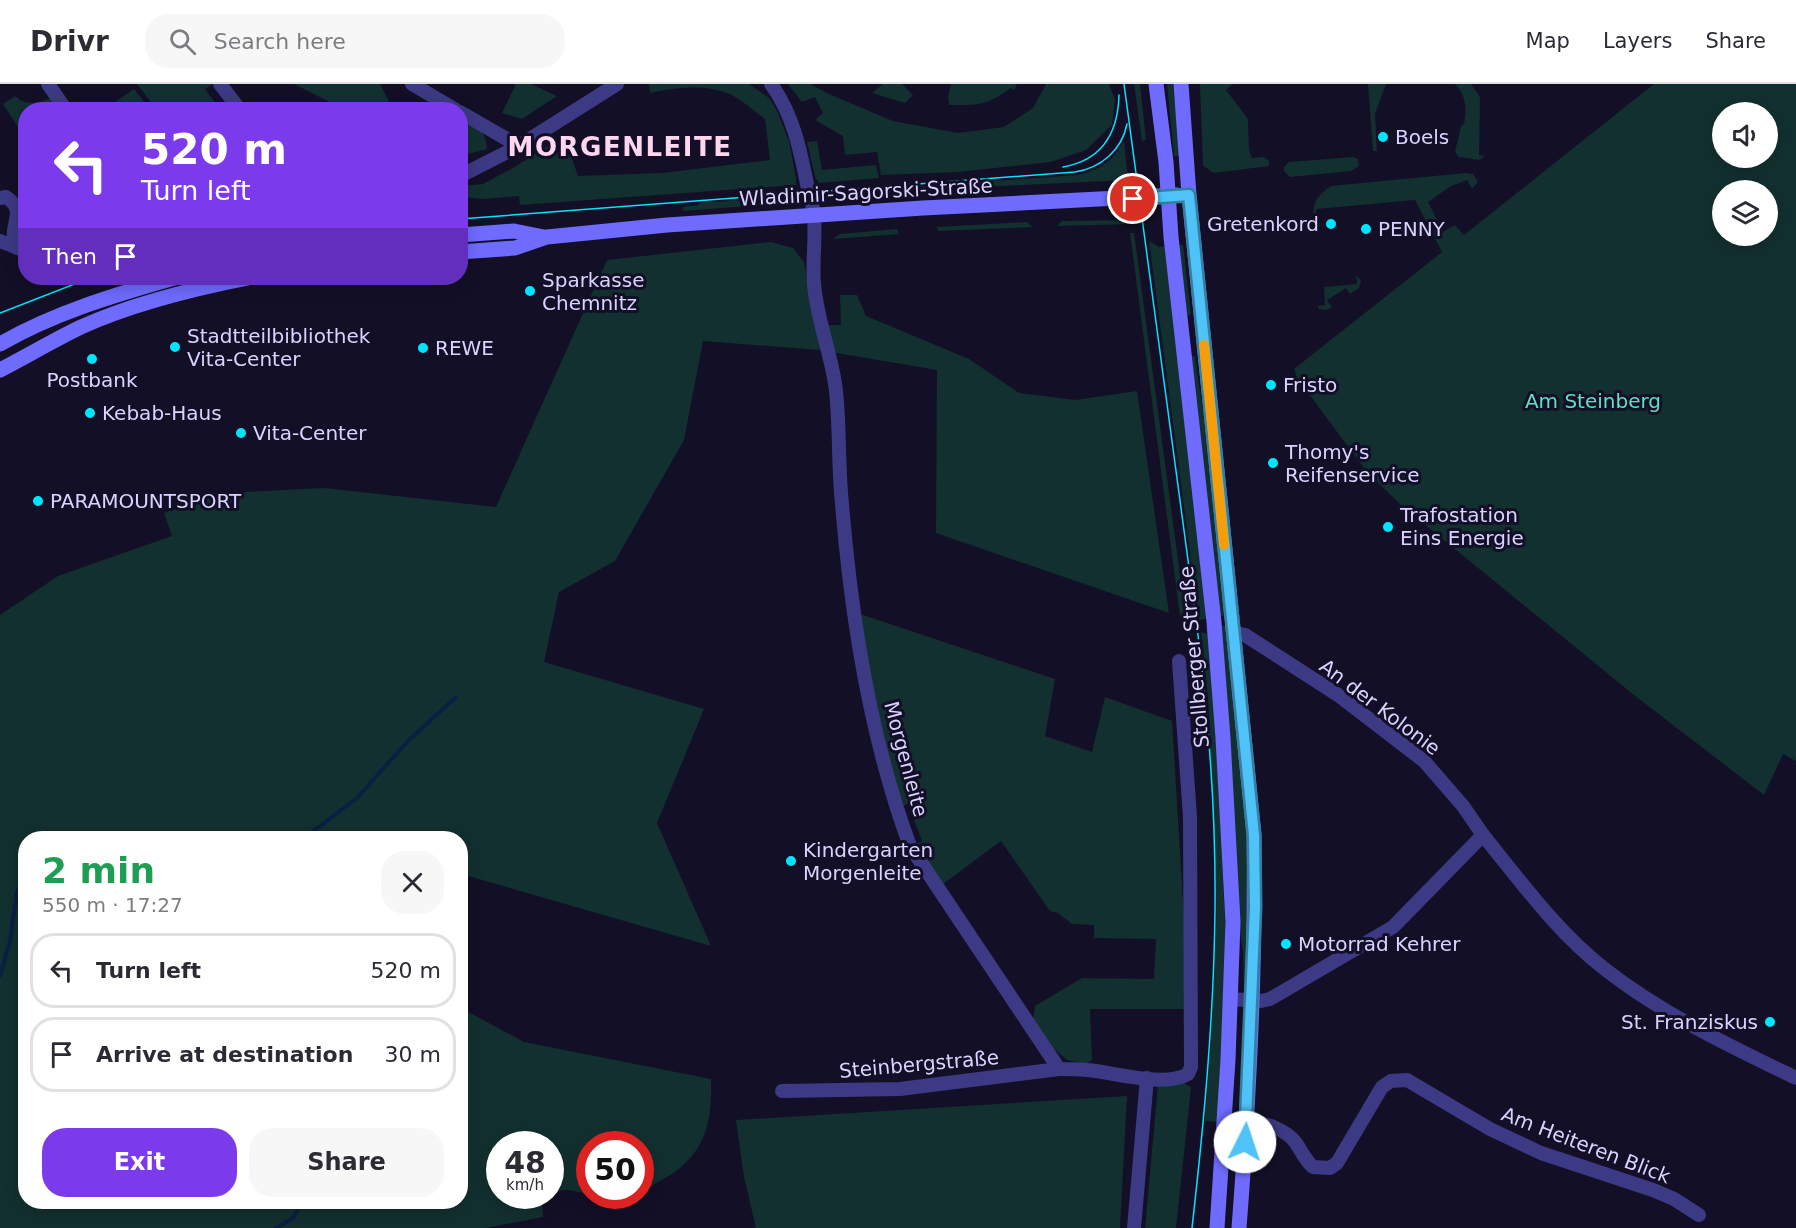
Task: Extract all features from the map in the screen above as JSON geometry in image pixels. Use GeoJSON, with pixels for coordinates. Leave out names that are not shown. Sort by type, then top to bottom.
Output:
{"type":"FeatureCollection","features":[{"type":"Feature","properties":{"kind":"main road","name":"Stollberger Straße"},"geometry":{"type":"LineString","coordinates":[[1156,84],[1214,622],[1233,922],[1228,1060],[1217,1228]]}},
{"type":"Feature","properties":{"kind":"main road","name":"Stollberger Straße"},"geometry":{"type":"LineString","coordinates":[[1180,84],[1189,195],[1254,835],[1255,907],[1247,1121],[1239,1228]]}},
{"type":"Feature","properties":{"kind":"main road","name":"Wladimir-Sagorski-Straße"},"geometry":{"type":"LineString","coordinates":[[468,251],[515,248],[547,237],[667,225],[1189,195]]}},
{"type":"Feature","properties":{"kind":"main road","name":"Wladimir-Sagorski-Straße"},"geometry":{"type":"LineString","coordinates":[[468,234],[514,231],[547,237]]}},
{"type":"Feature","properties":{"kind":"main road"},"geometry":{"type":"LineString","coordinates":[[0,344],[45,321],[80,307],[151,285]]}},
{"type":"Feature","properties":{"kind":"main road"},"geometry":{"type":"LineString","coordinates":[[0,370],[82,326],[156,300],[219,285]]}},
{"type":"Feature","properties":{"kind":"street"},"geometry":{"type":"LineString","coordinates":[[48,84],[60,102]]}},
{"type":"Feature","properties":{"kind":"street"},"geometry":{"type":"LineString","coordinates":[[220,84],[234,102]]}},
{"type":"Feature","properties":{"kind":"street"},"geometry":{"type":"LineString","coordinates":[[412,84],[442,102]]}},
{"type":"Feature","properties":{"kind":"street"},"geometry":{"type":"LineString","coordinates":[[468,172],[519,146],[616,84]]}},
{"type":"Feature","properties":{"kind":"street","name":"Morgenleite"},"geometry":{"type":"LineString","coordinates":[[771,84],[783,101],[790,117],[814,215],[814,285],[819,320],[836,390],[848,567],[868,689],[896,808],[910,846],[1059,1069]]}},
{"type":"Feature","properties":{"kind":"street"},"geometry":{"type":"LineString","coordinates":[[468,117],[519,146]]}},
{"type":"Feature","properties":{"kind":"street"},"geometry":{"type":"LineString","coordinates":[[0,198],[6,197],[15,207],[18,216],[13,237],[18,244]]}},
{"type":"Feature","properties":{"kind":"street"},"geometry":{"type":"LineString","coordinates":[[0,241],[18,248]]}},
{"type":"Feature","properties":{"kind":"street","name":"An der Kolonie"},"geometry":{"type":"LineString","coordinates":[[1234,633],[1245,635],[1338,695],[1424,761],[1463,806],[1483,835],[1544,911],[1605,970],[1693,1028],[1796,1078]]}},
{"type":"Feature","properties":{"kind":"street","name":"Stollberger Straße"},"geometry":{"type":"LineString","coordinates":[[1147,1078],[1182,1077],[1188,1074],[1191,1067],[1190,817],[1179,661]]}},
{"type":"Feature","properties":{"kind":"street"},"geometry":{"type":"LineString","coordinates":[[1230,999],[1251,1001],[1270,999],[1393,927],[1483,835]]}},
{"type":"Feature","properties":{"kind":"street"},"geometry":{"type":"LineString","coordinates":[[1059,1069],[1147,1078],[1134,1228]]}},
{"type":"Feature","properties":{"kind":"street","name":"Steinbergstraße"},"geometry":{"type":"LineString","coordinates":[[782,1091],[900,1089],[1059,1069]]}},
{"type":"Feature","properties":{"kind":"street","name":"Am Heiteren Blick"},"geometry":{"type":"LineString","coordinates":[[1247,1121],[1257,1121],[1286,1133],[1295,1142],[1305,1160],[1313,1167],[1330,1168],[1337,1163],[1382,1087],[1391,1081],[1407,1080],[1500,1134],[1541,1153],[1653,1190],[1674,1199],[1699,1215]]}},
{"type":"Feature","properties":{"kind":"green space"},"geometry":{"type":"Polygon","coordinates":[[[137,84],[213,84],[205,89],[215,102],[151,102],[137,84]]]}},
{"type":"Feature","properties":{"kind":"green space"},"geometry":{"type":"Polygon","coordinates":[[[294,84],[380,84],[389,102],[329,102],[294,84]]]}},
{"type":"Feature","properties":{"kind":"green space"},"geometry":{"type":"Polygon","coordinates":[[[516,84],[531,84],[557,96],[522,119],[502,113],[516,84]]]}},
{"type":"Feature","properties":{"kind":"green space"},"geometry":{"type":"Polygon","coordinates":[[[649,84],[749,84],[769,98],[777,111],[789,141],[796,185],[520,205],[519,196],[484,199],[468,198],[468,185],[483,184],[564,136],[578,176],[662,173],[770,160],[765,119],[734,96],[700,88],[670,89],[650,93],[649,84]]]}},
{"type":"Feature","properties":{"kind":"green space"},"geometry":{"type":"Polygon","coordinates":[[[788,84],[810,84],[893,121],[958,133],[1004,127],[1033,108],[1046,84],[1109,84],[1115,100],[1112,125],[1086,150],[1051,162],[958,172],[881,175],[877,152],[845,155],[843,136],[815,120],[823,113],[815,97],[802,102],[788,84]]]}},
{"type":"Feature","properties":{"kind":"green space"},"geometry":{"type":"Polygon","coordinates":[[[883,84],[902,84],[913,95],[905,103],[872,93],[883,84]]]}},
{"type":"Feature","properties":{"kind":"green space"},"geometry":{"type":"Polygon","coordinates":[[[951,84],[1017,84],[1014,90],[1011,88],[988,101],[949,105],[951,84]]]}},
{"type":"Feature","properties":{"kind":"green space"},"geometry":{"type":"Polygon","coordinates":[[[1134,84],[1140,84],[1146,140],[1142,141],[1134,84]]]}},
{"type":"Feature","properties":{"kind":"green space"},"geometry":{"type":"Polygon","coordinates":[[[1167,84],[1173,84],[1180,156],[1174,156],[1167,84]]]}},
{"type":"Feature","properties":{"kind":"green space"},"geometry":{"type":"Polygon","coordinates":[[[1200,84],[1233,84],[1226,90],[1248,119],[1249,150],[1252,158],[1264,157],[1269,161],[1269,166],[1213,173],[1203,165],[1200,84]]]}},
{"type":"Feature","properties":{"kind":"green space"},"geometry":{"type":"Polygon","coordinates":[[[1368,84],[1386,84],[1375,114],[1377,151],[1373,151],[1368,84]]]}},
{"type":"Feature","properties":{"kind":"green space"},"geometry":{"type":"Polygon","coordinates":[[[1455,84],[1471,84],[1480,97],[1479,155],[1485,156],[1479,160],[1459,157],[1455,152],[1461,126],[1464,124],[1465,102],[1455,84]]]}},
{"type":"Feature","properties":{"kind":"green space","name":"Am Steinberg"},"geometry":{"type":"Polygon","coordinates":[[[1654,84],[1796,84],[1796,761],[1783,754],[1764,795],[1634,695],[1401,505],[1367,472],[1297,378],[1294,369],[1442,252],[1415,200],[1316,209],[1316,224],[1314,225],[1315,202],[1325,190],[1331,186],[1473,174],[1478,182],[1472,189],[1467,180],[1451,186],[1428,202],[1443,232],[1455,225],[1464,235],[1654,84]]]}},
{"type":"Feature","properties":{"kind":"green space"},"geometry":{"type":"Polygon","coordinates":[[[134,89],[144,102],[115,102],[134,89]]]}},
{"type":"Feature","properties":{"kind":"green space"},"geometry":{"type":"Polygon","coordinates":[[[15,96],[24,102],[18,102],[18,127],[3,104],[15,96]]]}},
{"type":"Feature","properties":{"kind":"green space"},"geometry":{"type":"Polygon","coordinates":[[[53,97],[56,102],[38,102],[43,101],[53,97]]]}},
{"type":"Feature","properties":{"kind":"green space"},"geometry":{"type":"Polygon","coordinates":[[[468,121],[482,133],[487,149],[468,154],[468,121]]]}},
{"type":"Feature","properties":{"kind":"green space"},"geometry":{"type":"Polygon","coordinates":[[[817,141],[822,170],[876,165],[879,178],[819,183],[815,177],[807,142],[817,141]]]}},
{"type":"Feature","properties":{"kind":"green space"},"geometry":{"type":"Polygon","coordinates":[[[1124,141],[1128,180],[832,196],[831,193],[1077,175],[1105,164],[1124,141]]]}},
{"type":"Feature","properties":{"kind":"green space"},"geometry":{"type":"Polygon","coordinates":[[[1353,157],[1358,159],[1359,166],[1351,171],[1290,177],[1284,171],[1284,167],[1289,162],[1353,157]]]}},
{"type":"Feature","properties":{"kind":"green space"},"geometry":{"type":"Polygon","coordinates":[[[790,197],[774,204],[683,211],[683,207],[699,205],[699,203],[790,197]]]}},
{"type":"Feature","properties":{"kind":"green space"},"geometry":{"type":"Polygon","coordinates":[[[1133,220],[1134,224],[1057,226],[1062,221],[1133,220]]]}},
{"type":"Feature","properties":{"kind":"green space"},"geometry":{"type":"Polygon","coordinates":[[[1027,222],[1033,227],[938,231],[937,227],[1027,222]]]}},
{"type":"Feature","properties":{"kind":"green space"},"geometry":{"type":"Polygon","coordinates":[[[897,229],[899,234],[833,239],[840,234],[897,229]]]}},
{"type":"Feature","properties":{"kind":"green space"},"geometry":{"type":"Polygon","coordinates":[[[1130,233],[1134,233],[1186,619],[1180,616],[1130,233]]]}},
{"type":"Feature","properties":{"kind":"green space"},"geometry":{"type":"Polygon","coordinates":[[[1149,241],[1159,247],[1166,246],[1207,619],[1199,620],[1149,241]]]}},
{"type":"Feature","properties":{"kind":"green space"},"geometry":{"type":"Polygon","coordinates":[[[771,242],[793,248],[804,262],[815,325],[841,325],[840,295],[857,295],[866,316],[969,359],[1019,393],[1076,400],[1137,391],[1169,613],[936,533],[937,370],[819,350],[703,341],[684,440],[615,561],[559,592],[544,662],[704,709],[657,823],[711,946],[468,876],[468,831],[18,831],[18,1209],[468,1209],[468,1012],[524,1042],[711,1079],[711,1105],[707,1128],[690,1158],[676,1171],[654,1184],[654,1131],[576,1131],[576,1191],[564,1190],[564,1131],[486,1131],[486,1209],[543,1209],[543,1217],[485,1228],[0,1228],[0,615],[58,576],[172,536],[164,513],[225,493],[324,488],[496,507],[607,260],[771,242]]]}},
{"type":"Feature","properties":{"kind":"green space"},"geometry":{"type":"Polygon","coordinates":[[[1179,245],[1183,245],[1191,314],[1187,316],[1179,245]]]}},
{"type":"Feature","properties":{"kind":"green space"},"geometry":{"type":"Polygon","coordinates":[[[1356,275],[1361,281],[1359,288],[1350,294],[1346,288],[1327,300],[1332,308],[1319,309],[1318,306],[1325,305],[1324,287],[1357,284],[1356,275]]]}},
{"type":"Feature","properties":{"kind":"green space"},"geometry":{"type":"Polygon","coordinates":[[[1191,356],[1195,356],[1203,411],[1226,616],[1219,617],[1191,356]]]}},
{"type":"Feature","properties":{"kind":"green space"},"geometry":{"type":"Polygon","coordinates":[[[857,613],[1055,679],[1045,736],[1092,752],[1105,697],[1172,721],[1184,917],[1184,1009],[1090,1009],[1092,1060],[1087,1064],[1067,1060],[1048,1044],[1033,1021],[1035,1006],[1082,978],[1154,979],[1156,939],[1094,938],[1094,925],[1072,924],[1058,913],[1050,911],[1001,841],[943,884],[915,844],[922,841],[908,804],[899,807],[857,613]]]}},
{"type":"Feature","properties":{"kind":"green space"},"geometry":{"type":"Polygon","coordinates":[[[1227,625],[1246,809],[1248,908],[1246,992],[1244,991],[1243,952],[1237,912],[1221,626],[1227,625]]]}},
{"type":"Feature","properties":{"kind":"green space"},"geometry":{"type":"Polygon","coordinates":[[[1208,627],[1213,679],[1226,938],[1218,1122],[1205,1121],[1217,910],[1208,698],[1201,632],[1207,634],[1206,628],[1208,627]]]}},
{"type":"Feature","properties":{"kind":"green space"},"geometry":{"type":"Polygon","coordinates":[[[1183,1083],[1191,1087],[1176,1228],[1145,1228],[1158,1085],[1183,1083]]]}},
{"type":"Feature","properties":{"kind":"green space"},"geometry":{"type":"Polygon","coordinates":[[[1127,1096],[1120,1228],[756,1228],[744,1177],[736,1120],[1127,1096]]]}},
{"type":"Feature","properties":{"kind":"waterway"},"geometry":{"type":"LineString","coordinates":[[313,831],[357,798],[409,740],[456,697]]}},
{"type":"Feature","properties":{"kind":"waterway"},"geometry":{"type":"LineString","coordinates":[[0,976],[10,941],[18,890]]}},
{"type":"Feature","properties":{"kind":"waterway"},"geometry":{"type":"LineString","coordinates":[[276,1228],[293,1218],[298,1209]]}},
{"type":"Feature","properties":{"kind":"tram line"},"geometry":{"type":"LineString","coordinates":[[1124,84],[1197,627],[1211,768],[1215,874],[1213,989],[1192,1228]]}},
{"type":"Feature","properties":{"kind":"tram line"},"geometry":{"type":"LineString","coordinates":[[1063,167],[1088,158],[1106,143],[1115,121],[1119,95]]}},
{"type":"Feature","properties":{"kind":"tram line"},"geometry":{"type":"LineString","coordinates":[[468,218],[1075,172],[1102,162],[1109,156],[1120,142],[1127,124]]}},
{"type":"Feature","properties":{"kind":"tram line"},"geometry":{"type":"LineString","coordinates":[[0,313],[72,285]]}},
{"type":"Feature","properties":{"kind":"slow traffic"},"geometry":{"type":"LineString","coordinates":[[1204,345],[1224,545]]}},
{"type":"Feature","properties":{"kind":"place","name":"Boels"},"geometry":{"type":"Point","coordinates":[1383,137]}},
{"type":"Feature","properties":{"kind":"place","name":"Gretenkord"},"geometry":{"type":"Point","coordinates":[1331,224]}},
{"type":"Feature","properties":{"kind":"place","name":"PENNY"},"geometry":{"type":"Point","coordinates":[1366,229]}},
{"type":"Feature","properties":{"kind":"place","name":"Sparkasse Chemnitz"},"geometry":{"type":"Point","coordinates":[530,291]}},
{"type":"Feature","properties":{"kind":"place","name":"Stadtteilbibliothek Vita-Center"},"geometry":{"type":"Point","coordinates":[175,347]}},
{"type":"Feature","properties":{"kind":"place","name":"REWE"},"geometry":{"type":"Point","coordinates":[423,348]}},
{"type":"Feature","properties":{"kind":"place","name":"Postbank"},"geometry":{"type":"Point","coordinates":[92,359]}},
{"type":"Feature","properties":{"kind":"place","name":"Fristo"},"geometry":{"type":"Point","coordinates":[1271,385]}},
{"type":"Feature","properties":{"kind":"place","name":"Kebab-Haus"},"geometry":{"type":"Point","coordinates":[90,413]}},
{"type":"Feature","properties":{"kind":"place","name":"Vita-Center"},"geometry":{"type":"Point","coordinates":[241,433]}},
{"type":"Feature","properties":{"kind":"place","name":"Thomy's Reifenservice"},"geometry":{"type":"Point","coordinates":[1273,463]}},
{"type":"Feature","properties":{"kind":"place","name":"PARAMOUNTSPORT"},"geometry":{"type":"Point","coordinates":[38,501]}},
{"type":"Feature","properties":{"kind":"place","name":"Trafostation Eins Energie"},"geometry":{"type":"Point","coordinates":[1388,527]}},
{"type":"Feature","properties":{"kind":"place","name":"Kindergarten Morgenleite"},"geometry":{"type":"Point","coordinates":[791,861]}},
{"type":"Feature","properties":{"kind":"place","name":"Motorrad Kehrer"},"geometry":{"type":"Point","coordinates":[1286,944]}},
{"type":"Feature","properties":{"kind":"place","name":"St. Franziskus"},"geometry":{"type":"Point","coordinates":[1770,1022]}},
{"type":"Feature","properties":{"kind":"district","name":"MORGENLEITE"},"geometry":{"type":"Point","coordinates":[620,147]}},
{"type":"Feature","properties":{"kind":"route"},"geometry":{"type":"LineString","coordinates":[[1133,199],[1189,195],[1254,835],[1255,907],[1245,1142]]}}]}
